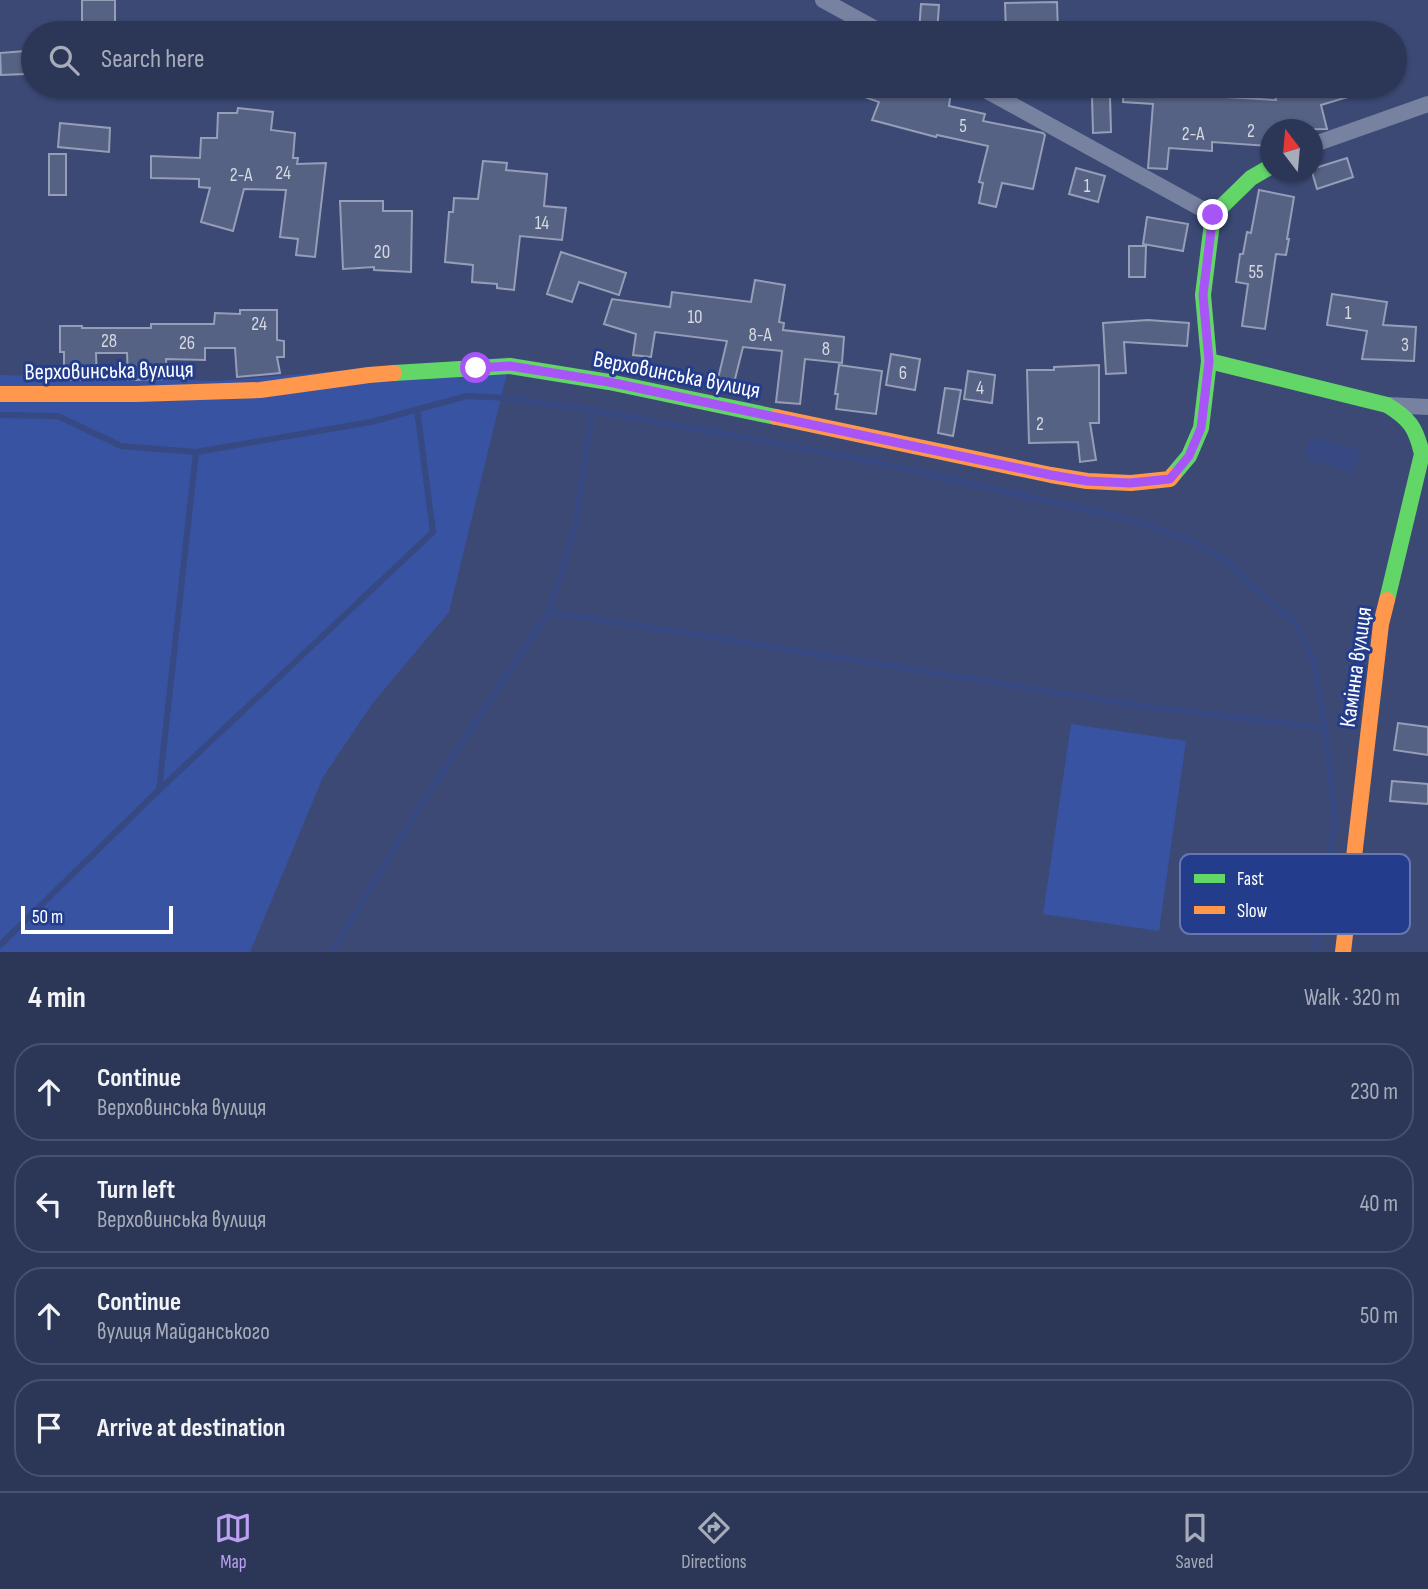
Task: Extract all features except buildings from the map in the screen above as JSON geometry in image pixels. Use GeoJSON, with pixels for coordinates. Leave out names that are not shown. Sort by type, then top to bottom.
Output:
{"type":"FeatureCollection","features":[{"type":"Feature","properties":{"kind":"street"},"geometry":{"type":"LineString","coordinates":[[823,0],[861,21]]}},
{"type":"Feature","properties":{"kind":"street"},"geometry":{"type":"LineString","coordinates":[[1000,98],[1213,215],[1251,178],[1260,173]]}},
{"type":"Feature","properties":{"kind":"street"},"geometry":{"type":"LineString","coordinates":[[1323,141],[1428,104]]}},
{"type":"Feature","properties":{"kind":"street","name":"Верховинська вулиця"},"geometry":{"type":"LineString","coordinates":[[0,394],[260,390],[369,375],[510,366],[609,382],[1051,475],[1087,481],[1130,483],[1170,479],[1189,456],[1201,428],[1209,361],[1203,295],[1213,215]]}},
{"type":"Feature","properties":{"kind":"street","name":"Камінна вулиця"},"geometry":{"type":"LineString","coordinates":[[1209,361],[1387,405],[1428,407]]}},
{"type":"Feature","properties":{"kind":"street","name":"Камінна вулиця"},"geometry":{"type":"LineString","coordinates":[[1354,854],[1381,624],[1422,454],[1416,430],[1406,416],[1387,405]]}},
{"type":"Feature","properties":{"kind":"street","name":"Камінна вулиця"},"geometry":{"type":"LineString","coordinates":[[1343,952],[1345,934]]}},
{"type":"Feature","properties":{"kind":"shaded area"},"geometry":{"type":"Polygon","coordinates":[[[511,357],[449,612],[372,704],[323,777],[250,952],[0,952],[0,375],[215,381],[511,357]]]}},
{"type":"Feature","properties":{"kind":"shaded area"},"geometry":{"type":"Polygon","coordinates":[[[1314,438],[1357,449],[1359,458],[1356,467],[1351,472],[1310,460],[1306,454],[1308,442],[1314,438]]]}},
{"type":"Feature","properties":{"kind":"shaded area"},"geometry":{"type":"Polygon","coordinates":[[[1071,724],[1186,741],[1159,931],[1043,914],[1071,724]]]}},
{"type":"Feature","properties":{"kind":"waterway"},"geometry":{"type":"LineString","coordinates":[[159,790],[196,452],[371,422],[467,396],[509,398],[592,410],[857,458],[1132,520],[1192,541],[1228,562],[1297,625],[1314,663],[1325,728],[1335,820],[1330,854]]}},
{"type":"Feature","properties":{"kind":"waterway"},"geometry":{"type":"LineString","coordinates":[[0,945],[159,790],[433,532],[417,409]]}},
{"type":"Feature","properties":{"kind":"waterway"},"geometry":{"type":"LineString","coordinates":[[332,952],[423,802],[549,612],[576,523],[592,410]]}},
{"type":"Feature","properties":{"kind":"waterway"},"geometry":{"type":"LineString","coordinates":[[0,415],[58,416],[121,446],[196,452]]}},
{"type":"Feature","properties":{"kind":"waterway"},"geometry":{"type":"LineString","coordinates":[[549,612],[1134,705],[1325,728]]}},
{"type":"Feature","properties":{"kind":"waterway"},"geometry":{"type":"LineString","coordinates":[[1315,952],[1318,934]]}},
{"type":"Feature","properties":{"kind":"traffic: fast"},"geometry":{"type":"LineString","coordinates":[[1173,475],[1189,456],[1201,428],[1209,361],[1203,295],[1213,215],[1251,178],[1260,173]]}},
{"type":"Feature","properties":{"kind":"traffic: fast"},"geometry":{"type":"LineString","coordinates":[[1209,361],[1387,405],[1411,425],[1422,454],[1387,600]]}},
{"type":"Feature","properties":{"kind":"traffic: fast"},"geometry":{"type":"LineString","coordinates":[[394,373],[510,366],[609,382],[776,417]]}},
{"type":"Feature","properties":{"kind":"traffic: slow"},"geometry":{"type":"LineString","coordinates":[[0,394],[260,390],[394,373]]}},
{"type":"Feature","properties":{"kind":"traffic: slow"},"geometry":{"type":"LineString","coordinates":[[776,417],[1087,481],[1131,483],[1170,479],[1173,475]]}},
{"type":"Feature","properties":{"kind":"traffic: slow"},"geometry":{"type":"LineString","coordinates":[[1354,854],[1381,624],[1387,600]]}},
{"type":"Feature","properties":{"kind":"traffic: slow"},"geometry":{"type":"LineString","coordinates":[[1343,952],[1345,934]]}},
{"type":"Feature","properties":{"kind":"route"},"geometry":{"type":"LineString","coordinates":[[476,368],[510,366],[609,382],[1087,481],[1130,483],[1170,479],[1189,456],[1201,428],[1209,361],[1203,295],[1213,215]]}}]}
